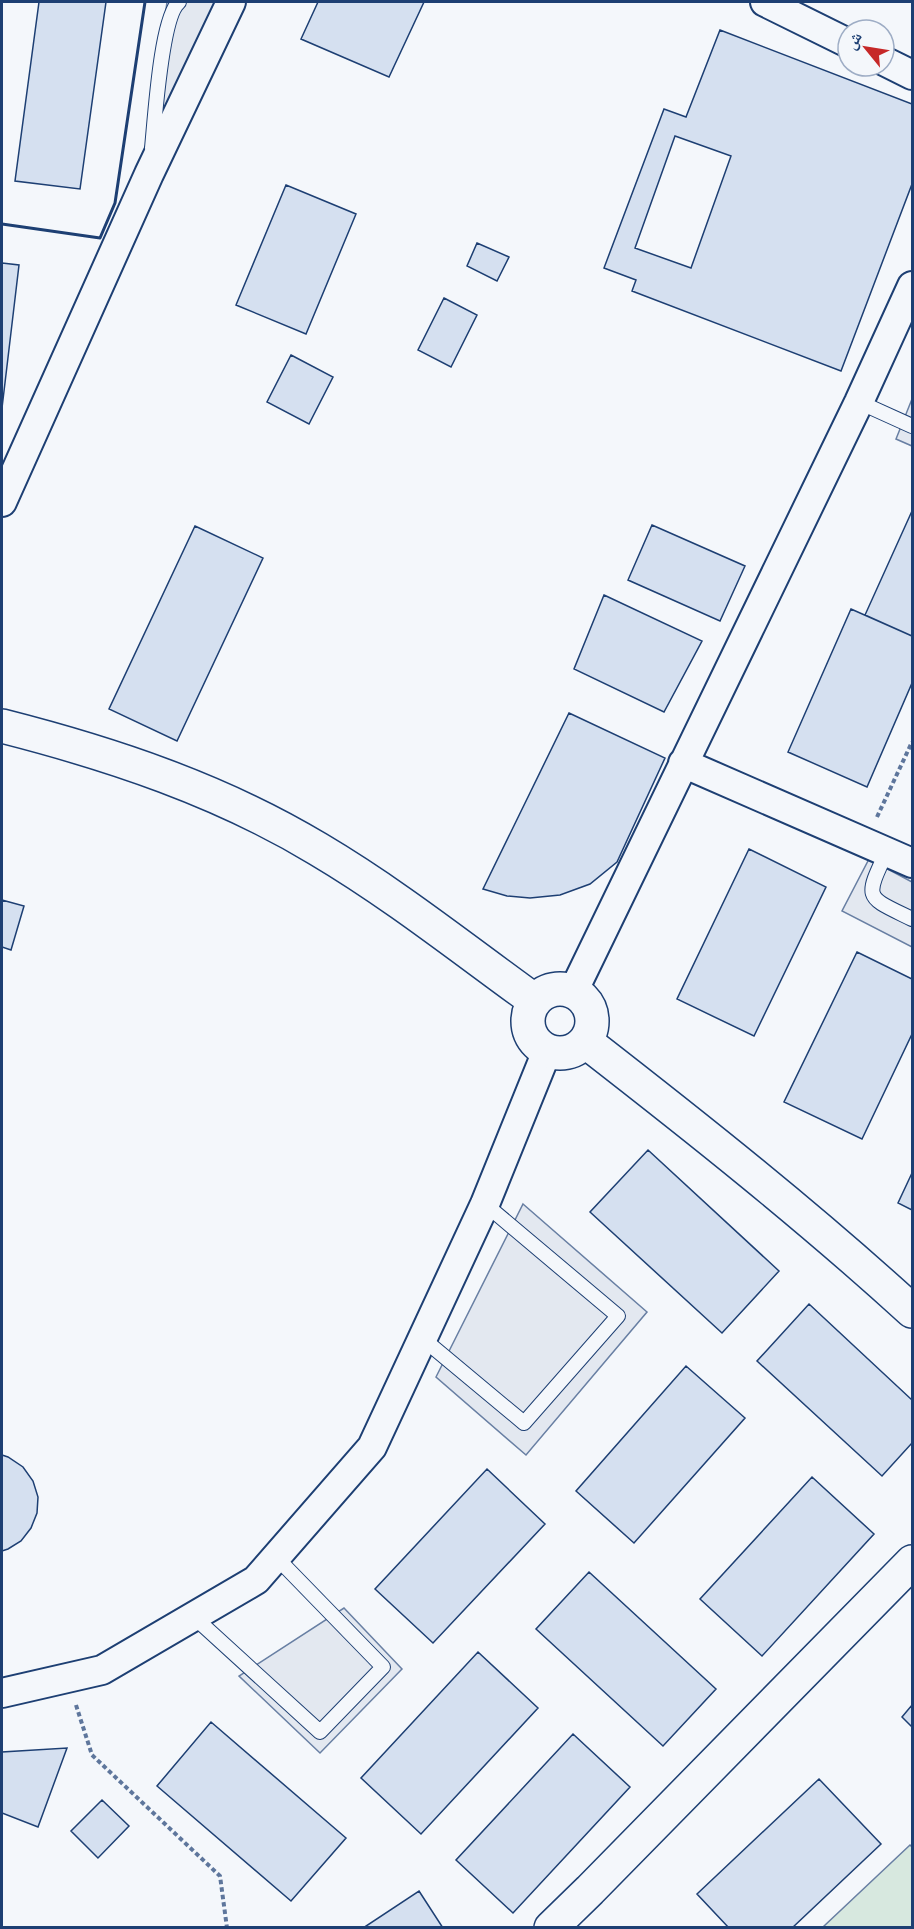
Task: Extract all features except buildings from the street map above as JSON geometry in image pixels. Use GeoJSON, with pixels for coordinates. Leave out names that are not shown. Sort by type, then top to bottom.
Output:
{"type":"FeatureCollection","features":[{"type":"Feature","properties":{"kind":"street"},"geometry":{"type":"LineString","coordinates":[[2,501],[148,174],[231,2]]}},
{"type":"Feature","properties":{"kind":"street"},"geometry":{"type":"LineString","coordinates":[[765,2],[836,37]]}},
{"type":"Feature","properties":{"kind":"street"},"geometry":{"type":"LineString","coordinates":[[896,67],[912,75]]}},
{"type":"Feature","properties":{"kind":"street"},"geometry":{"type":"LineString","coordinates":[[573,992],[859,402],[912,286]]}},
{"type":"Feature","properties":{"kind":"street"},"geometry":{"type":"LineString","coordinates":[[2,726],[100,752],[156,772],[212,794],[265,820],[368,880],[535,1001]]}},
{"type":"Feature","properties":{"kind":"street"},"geometry":{"type":"LineString","coordinates":[[683,763],[912,864]]}},
{"type":"Feature","properties":{"kind":"street"},"geometry":{"type":"LineString","coordinates":[[556,989],[573,992],[588,1004],[591,1013],[590,1033],[585,1041],[572,1052],[563,1054],[547,1051],[532,1038],[528,1029],[530,1010],[535,1001],[548,991],[556,989]]}},
{"type":"Feature","properties":{"kind":"street"},"geometry":{"type":"LineString","coordinates":[[585,1041],[689,1121],[790,1204],[912,1311]]}},
{"type":"Feature","properties":{"kind":"street"},"geometry":{"type":"LineString","coordinates":[[2,1694],[102,1670],[256,1580],[372,1447],[485,1204],[547,1051]]}},
{"type":"Feature","properties":{"kind":"street"},"geometry":{"type":"LineString","coordinates":[[551,1928],[912,1562]]}},
{"type":"Feature","properties":{"kind":"lane"},"geometry":{"type":"LineString","coordinates":[[148,174],[166,28],[174,6],[180,2]]}},
{"type":"Feature","properties":{"kind":"lane"},"geometry":{"type":"LineString","coordinates":[[859,402],[912,426]]}},
{"type":"Feature","properties":{"kind":"lane"},"geometry":{"type":"LineString","coordinates":[[876,847],[872,894],[879,902],[912,919]]}},
{"type":"Feature","properties":{"kind":"lane"},"geometry":{"type":"LineString","coordinates":[[422,1338],[524,1423],[618,1316],[485,1204]]}},
{"type":"Feature","properties":{"kind":"lane"},"geometry":{"type":"LineString","coordinates":[[194,1617],[320,1732],[383,1667],[276,1557]]}},
{"type":"Feature","properties":{"kind":"path"},"geometry":{"type":"LineString","coordinates":[[876,847],[912,742]]}},
{"type":"Feature","properties":{"kind":"path"},"geometry":{"type":"LineString","coordinates":[[68,1678],[92,1755],[220,1876],[226,1928]]}},
{"type":"Feature","properties":{"kind":"shaded area"},"geometry":{"type":"Polygon","coordinates":[[[167,2],[234,2],[139,212],[167,2]]]}},
{"type":"Feature","properties":{"kind":"shaded area"},"geometry":{"type":"Polygon","coordinates":[[[912,399],[912,446],[896,439],[912,399]]]}},
{"type":"Feature","properties":{"kind":"shaded area"},"geometry":{"type":"Polygon","coordinates":[[[869,859],[912,882],[912,947],[842,911],[869,859]]]}},
{"type":"Feature","properties":{"kind":"shaded area"},"geometry":{"type":"Polygon","coordinates":[[[523,1204],[647,1312],[526,1455],[436,1377],[523,1204]]]}},
{"type":"Feature","properties":{"kind":"shaded area"},"geometry":{"type":"Polygon","coordinates":[[[344,1608],[402,1669],[320,1753],[239,1676],[344,1608]]]}},
{"type":"Feature","properties":{"kind":"shaded area"},"geometry":{"type":"Polygon","coordinates":[[[910,1845],[912,1847],[912,1927],[823,1927],[910,1845]]]}},
{"type":"Feature","properties":{"kind":"wall"},"geometry":{"type":"LineString","coordinates":[[2,224],[100,238],[115,203],[145,2]]}}]}
